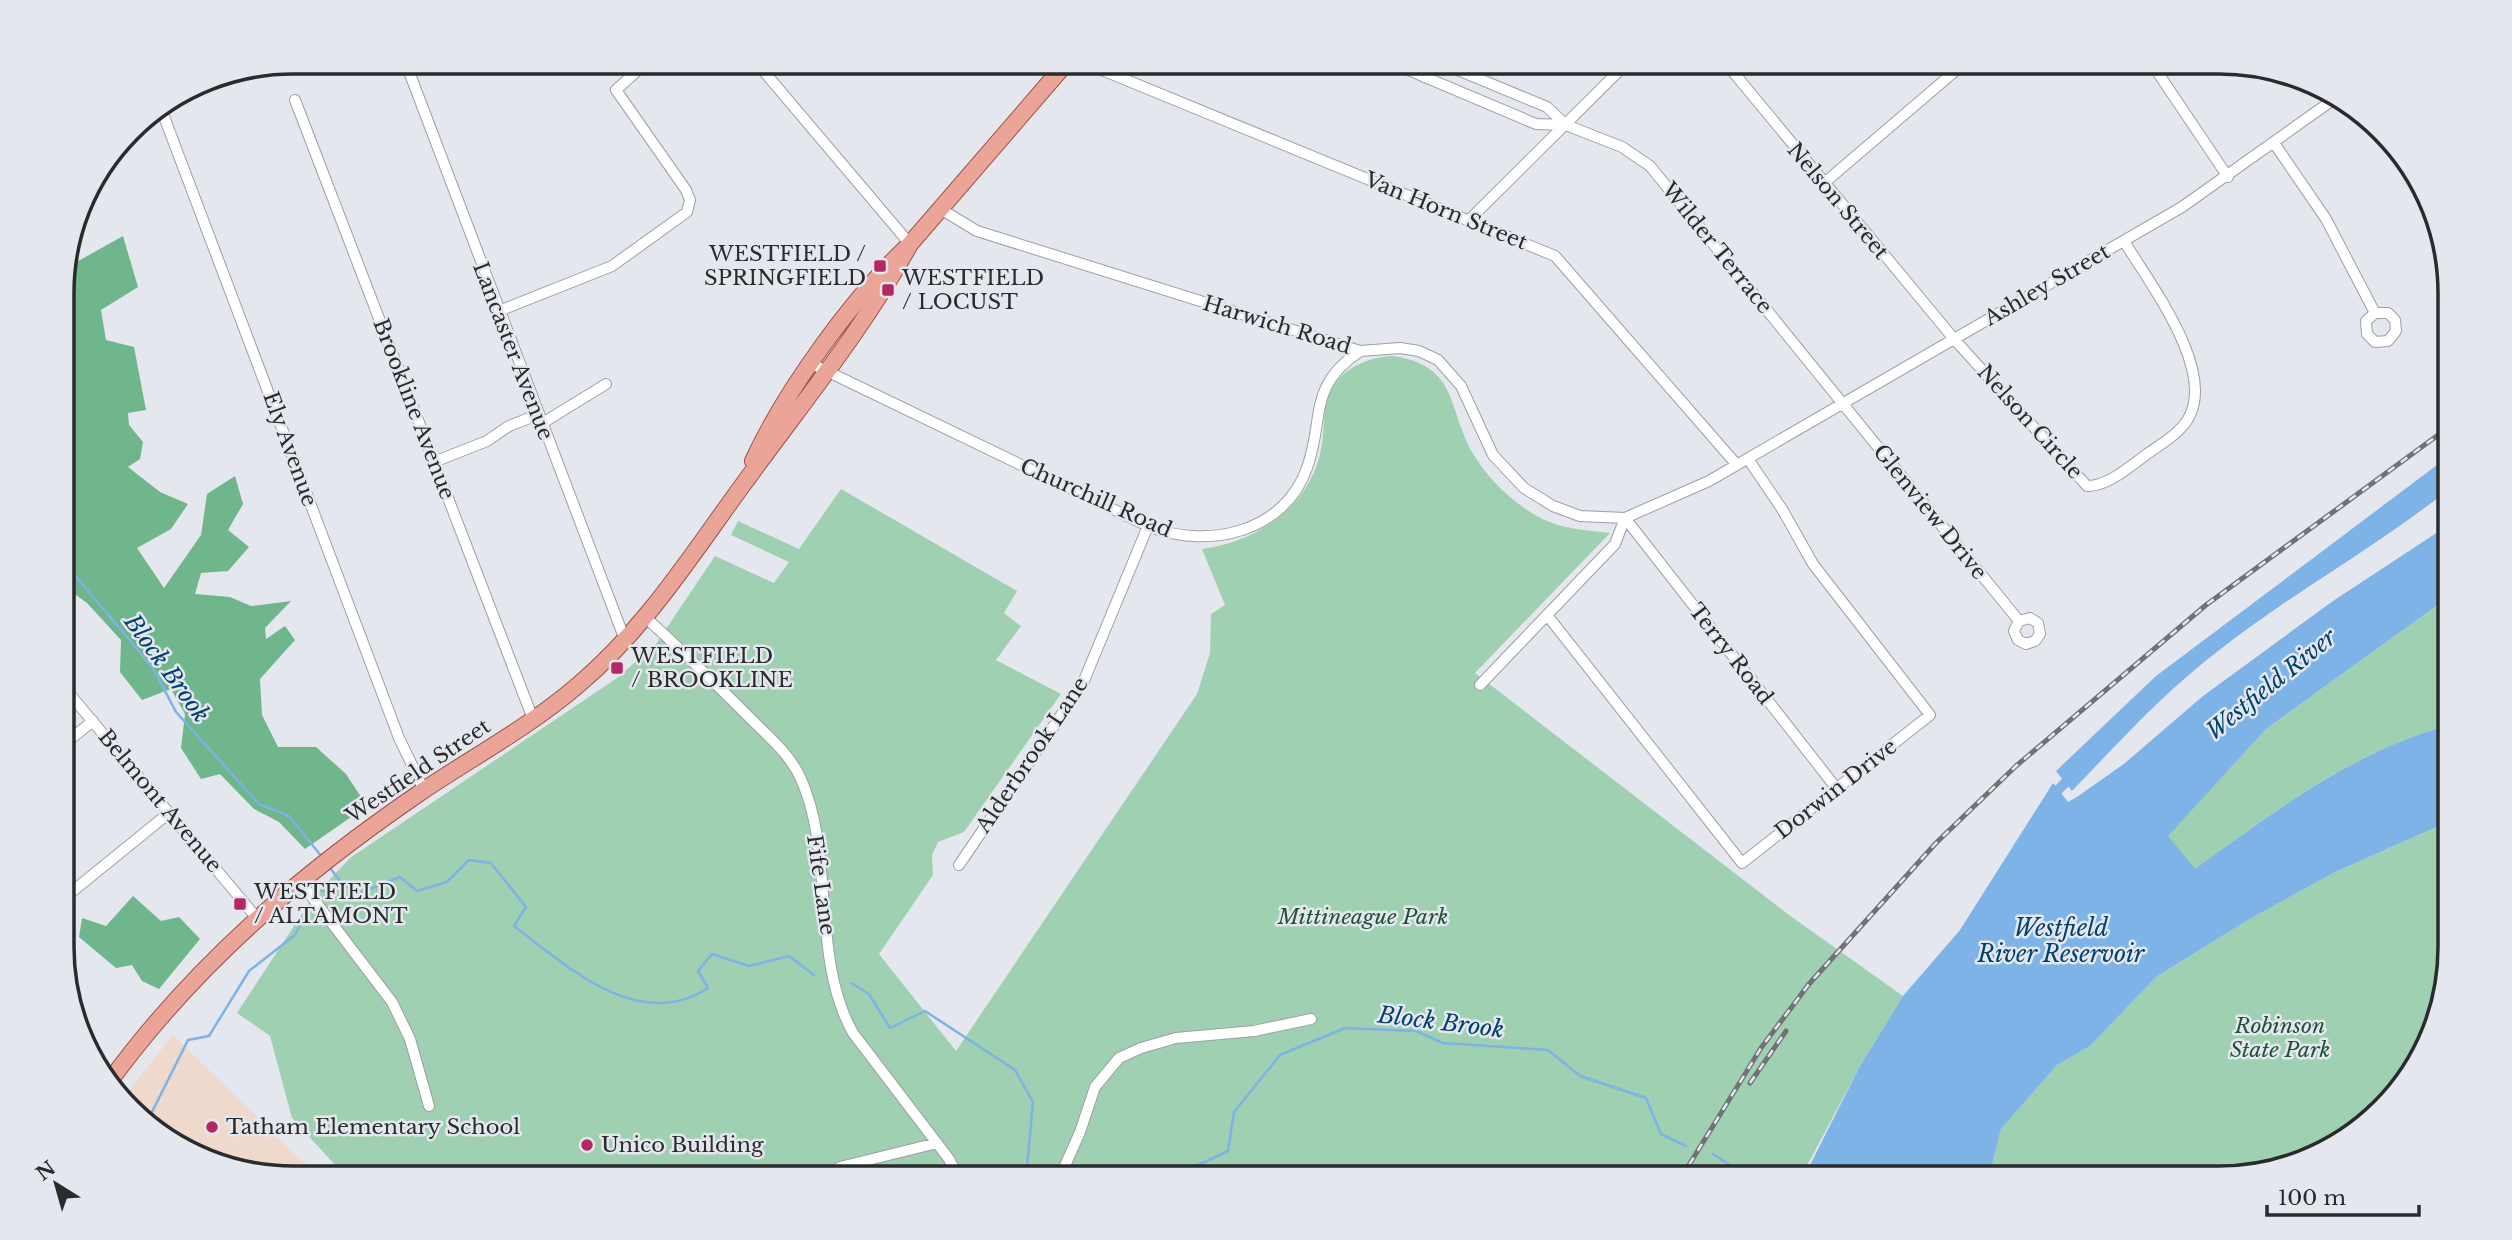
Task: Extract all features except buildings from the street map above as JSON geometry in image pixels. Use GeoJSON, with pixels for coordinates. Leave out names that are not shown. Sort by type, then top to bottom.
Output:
{"type":"FeatureCollection","features":[{"type":"Feature","properties":{"kind":"main road","name":"Westfield Street"},"geometry":{"type":"LineString","coordinates":[[115,1075],[168,1008],[256,917],[324,861],[579,685],[646,618],[693,558],[742,485],[770,424],[819,368],[893,275],[910,244],[1057,74]]}},
{"type":"Feature","properties":{"kind":"street","name":"Lancaster Avenue"},"geometry":{"type":"LineString","coordinates":[[410,74],[625,640]]}},
{"type":"Feature","properties":{"kind":"street"},"geometry":{"type":"LineString","coordinates":[[499,311],[601,271],[687,212],[690,201],[686,190],[616,90],[634,74]]}},
{"type":"Feature","properties":{"kind":"street"},"geometry":{"type":"LineString","coordinates":[[766,74],[910,244]]}},
{"type":"Feature","properties":{"kind":"street","name":"Van Horn Street"},"geometry":{"type":"LineString","coordinates":[[1112,74],[1469,220],[1562,261],[1737,465]]}},
{"type":"Feature","properties":{"kind":"street","name":"Wilder Terrace"},"geometry":{"type":"LineString","coordinates":[[1417,74],[1536,124],[1566,125],[1632,152],[1650,166],[1842,404]]}},
{"type":"Feature","properties":{"kind":"street","name":"Wilder Terrace"},"geometry":{"type":"LineString","coordinates":[[1467,74],[1547,107],[1566,125]]}},
{"type":"Feature","properties":{"kind":"street"},"geometry":{"type":"LineString","coordinates":[[1469,220],[1616,74]]}},
{"type":"Feature","properties":{"kind":"street","name":"Nelson Street"},"geometry":{"type":"LineString","coordinates":[[1734,74],[1954,339]]}},
{"type":"Feature","properties":{"kind":"street"},"geometry":{"type":"LineString","coordinates":[[1823,184],[1952,74]]}},
{"type":"Feature","properties":{"kind":"street"},"geometry":{"type":"LineString","coordinates":[[2162,74],[2228,177]]}},
{"type":"Feature","properties":{"kind":"street","name":"Brookline Avenue"},"geometry":{"type":"LineString","coordinates":[[295,100],[533,719]]}},
{"type":"Feature","properties":{"kind":"street","name":"Ashley Street"},"geometry":{"type":"LineString","coordinates":[[1748,459],[2124,241],[2228,177],[2329,103]]}},
{"type":"Feature","properties":{"kind":"street","name":"Ely Avenue"},"geometry":{"type":"LineString","coordinates":[[164,116],[378,683],[424,790]]}},
{"type":"Feature","properties":{"kind":"street"},"geometry":{"type":"LineString","coordinates":[[2274,143],[2326,219],[2375,313]]}},
{"type":"Feature","properties":{"kind":"street","name":"Harwich Road"},"geometry":{"type":"LineString","coordinates":[[940,208],[977,231],[1360,351],[1400,348],[1419,351],[1438,360],[1461,386],[1493,455],[1524,488],[1553,506],[1580,516],[1625,518],[1690,491],[1748,459]]}},
{"type":"Feature","properties":{"kind":"street","name":"Nelson Circle"},"geometry":{"type":"LineString","coordinates":[[1954,339],[2008,395],[2082,483],[2092,486],[2110,478],[2182,427],[2191,413],[2196,395],[2194,372],[2186,350],[2124,241]]}},
{"type":"Feature","properties":{"kind":"street","name":"Churchill Road"},"geometry":{"type":"LineString","coordinates":[[819,368],[1147,526],[1173,535],[1203,537],[1238,532],[1266,519],[1292,494],[1304,476],[1325,387],[1334,372],[1360,351]]}},
{"type":"Feature","properties":{"kind":"street"},"geometry":{"type":"LineString","coordinates":[[435,462],[487,441],[509,426],[539,419],[606,384]]}},
{"type":"Feature","properties":{"kind":"street","name":"Glenview Drive"},"geometry":{"type":"LineString","coordinates":[[1842,404],[2019,621]]}},
{"type":"Feature","properties":{"kind":"street","name":"Dorwin Drive"},"geometry":{"type":"LineString","coordinates":[[1546,615],[1742,863],[1930,715],[1813,564],[1782,509],[1748,459]]}},
{"type":"Feature","properties":{"kind":"street"},"geometry":{"type":"LineString","coordinates":[[1480,685],[1615,544],[1625,518]]}},
{"type":"Feature","properties":{"kind":"street","name":"Terry Road"},"geometry":{"type":"LineString","coordinates":[[1625,518],[1836,789]]}},
{"type":"Feature","properties":{"kind":"street","name":"Alderbrook Lane"},"geometry":{"type":"LineString","coordinates":[[959,865],[1083,683],[1147,526]]}},
{"type":"Feature","properties":{"kind":"street","name":"Fife Lane"},"geometry":{"type":"LineString","coordinates":[[646,618],[776,743],[800,778],[808,798],[831,962],[843,1015],[853,1033],[937,1143],[950,1166]]}},
{"type":"Feature","properties":{"kind":"street","name":"Belmont Avenue"},"geometry":{"type":"LineString","coordinates":[[74,699],[256,917]]}},
{"type":"Feature","properties":{"kind":"street"},"geometry":{"type":"LineString","coordinates":[[74,736],[93,721]]}},
{"type":"Feature","properties":{"kind":"street"},"geometry":{"type":"LineString","coordinates":[[74,890],[169,813]]}},
{"type":"Feature","properties":{"kind":"street"},"geometry":{"type":"LineString","coordinates":[[299,880],[392,1002],[410,1040],[429,1106]]}},
{"type":"Feature","properties":{"kind":"street"},"geometry":{"type":"LineString","coordinates":[[1065,1166],[1095,1087],[1119,1058],[1141,1048],[1176,1038],[1198,1039],[1311,1019]]}},
{"type":"Feature","properties":{"kind":"street"},"geometry":{"type":"LineString","coordinates":[[844,1166],[937,1143]]}},
{"type":"Feature","properties":{"kind":"shaded area","name":"Tatham Elementary School"},"geometry":{"type":"Polygon","coordinates":[[[173,1035],[302,1161],[313,1166],[278,1166],[222,1155],[171,1130],[128,1092],[173,1035]]]}},
{"type":"Feature","properties":{"kind":"green space"},"geometry":{"type":"Polygon","coordinates":[[[123,236],[138,287],[101,310],[106,340],[134,347],[146,410],[128,413],[129,425],[143,442],[140,459],[128,467],[160,492],[188,504],[171,529],[137,548],[164,588],[201,535],[207,494],[235,476],[243,504],[228,530],[249,547],[228,571],[201,573],[195,594],[230,597],[251,606],[291,601],[265,628],[266,639],[285,626],[295,640],[260,679],[262,715],[278,747],[316,747],[346,774],[367,806],[305,849],[279,822],[254,809],[220,774],[201,779],[181,748],[185,714],[171,689],[142,700],[120,672],[121,640],[87,603],[74,594],[75,263],[123,236]]]}},
{"type":"Feature","properties":{"kind":"green space","name":"Mittineague Park"},"geometry":{"type":"Polygon","coordinates":[[[1393,356],[1414,361],[1440,379],[1448,390],[1472,452],[1499,487],[1522,507],[1562,526],[1610,533],[1475,673],[1789,915],[1903,996],[1860,1066],[1807,1166],[336,1166],[292,1118],[270,1036],[237,1013],[313,897],[350,858],[617,678],[656,644],[715,556],[774,583],[789,562],[731,535],[738,521],[799,549],[841,489],[1017,591],[1004,613],[1021,626],[996,660],[1061,694],[964,832],[938,842],[932,855],[933,875],[879,954],[956,1051],[1197,694],[1210,653],[1211,614],[1225,605],[1202,549],[1244,538],[1280,516],[1295,502],[1317,466],[1329,393],[1345,373],[1376,358],[1393,356]]]}},
{"type":"Feature","properties":{"kind":"green space"},"geometry":{"type":"Polygon","coordinates":[[[2438,605],[2438,729],[2381,750],[2316,785],[2194,870],[2167,836],[2266,729],[2438,605]]]}},
{"type":"Feature","properties":{"kind":"green space","name":"Robinson State Park"},"geometry":{"type":"Polygon","coordinates":[[[2438,826],[2437,976],[2431,1004],[2422,1032],[2402,1069],[2364,1112],[2317,1144],[2263,1162],[2234,1166],[1992,1166],[2001,1129],[2057,1065],[2090,1046],[2156,977],[2248,920],[2335,872],[2438,826]]]}},
{"type":"Feature","properties":{"kind":"green space"},"geometry":{"type":"Polygon","coordinates":[[[133,896],[161,921],[179,917],[200,939],[159,989],[142,981],[132,965],[116,968],[79,937],[82,918],[106,926],[133,896]]]}},
{"type":"Feature","properties":{"kind":"water"},"geometry":{"type":"Polygon","coordinates":[[[2438,464],[2438,498],[2278,607],[2201,664],[2144,716],[2072,791],[2056,771],[2156,676],[2438,464]]]}},
{"type":"Feature","properties":{"kind":"water"},"geometry":{"type":"Polygon","coordinates":[[[2438,532],[2438,605],[2266,729],[2168,836],[2195,869],[2316,785],[2381,750],[2438,729],[2438,826],[2335,872],[2248,920],[2156,977],[2090,1046],[2057,1065],[2001,1129],[1992,1166],[1810,1166],[1860,1066],[1903,996],[1960,930],[2053,783],[2068,802],[2077,797],[2125,763],[2203,696],[2333,601],[2438,532]]]}},
{"type":"Feature","properties":{"kind":"waterway","name":"Block Brook"},"geometry":{"type":"LineString","coordinates":[[74,574],[153,668],[176,712],[259,804],[289,816],[322,857]]}},
{"type":"Feature","properties":{"kind":"waterway"},"geometry":{"type":"LineString","coordinates":[[2058,790],[2074,774]]}},
{"type":"Feature","properties":{"kind":"waterway","name":"Block Brook"},"geometry":{"type":"LineString","coordinates":[[330,868],[341,882],[357,894],[400,877],[417,891],[447,882],[469,860],[491,863],[526,907],[514,926],[581,976],[631,999],[656,1003],[682,1000],[708,988],[698,971],[712,954],[749,966],[789,956],[814,975]]}},
{"type":"Feature","properties":{"kind":"waterway"},"geometry":{"type":"LineString","coordinates":[[322,891],[341,882]]}},
{"type":"Feature","properties":{"kind":"waterway"},"geometry":{"type":"LineString","coordinates":[[151,1114],[188,1040],[209,1036],[249,971],[295,935],[304,917]]}},
{"type":"Feature","properties":{"kind":"waterway","name":"Block Brook"},"geometry":{"type":"LineString","coordinates":[[851,983],[869,994],[890,1028],[925,1011],[1015,1070],[1033,1102],[1027,1166]]}},
{"type":"Feature","properties":{"kind":"waterway","name":"Block Brook"},"geometry":{"type":"LineString","coordinates":[[1191,1166],[1228,1151],[1234,1112],[1280,1055],[1345,1028],[1416,1031],[1443,1043],[1548,1050],[1580,1076],[1646,1098],[1661,1134],[1686,1146]]}},
{"type":"Feature","properties":{"kind":"waterway","name":"Block Brook"},"geometry":{"type":"LineString","coordinates":[[1713,1154],[1732,1166]]}},
{"type":"Feature","properties":{"kind":"railway"},"geometry":{"type":"LineString","coordinates":[[1688,1166],[1761,1048],[1809,984],[1936,843],[2016,766],[2206,605],[2438,435]]}},
{"type":"Feature","properties":{"kind":"railway"},"geometry":{"type":"LineString","coordinates":[[1750,1083],[1786,1031]]}},
{"type":"Feature","properties":{"kind":"place","name":"WESTFIELD / SPRINGFIELD"},"geometry":{"type":"Point","coordinates":[880,266]}},
{"type":"Feature","properties":{"kind":"place","name":"WESTFIELD / LOCUST"},"geometry":{"type":"Point","coordinates":[888,290]}},
{"type":"Feature","properties":{"kind":"place","name":"WESTFIELD / BROOKLINE"},"geometry":{"type":"Point","coordinates":[617,668]}},
{"type":"Feature","properties":{"kind":"place","name":"WESTFIELD / ALTAMONT"},"geometry":{"type":"Point","coordinates":[240,904]}},
{"type":"Feature","properties":{"kind":"place","name":"Tatham Elementary School"},"geometry":{"type":"Point","coordinates":[212,1127]}},
{"type":"Feature","properties":{"kind":"place","name":"Unico Building"},"geometry":{"type":"Point","coordinates":[587,1145]}},
{"type":"Feature","properties":{"kind":"water label","name":"Westfield River"},"geometry":{"type":"Point","coordinates":[2271,684]}},
{"type":"Feature","properties":{"kind":"water label","name":"Westfield River Reservoir"},"geometry":{"type":"Point","coordinates":[2061,941]}}]}
